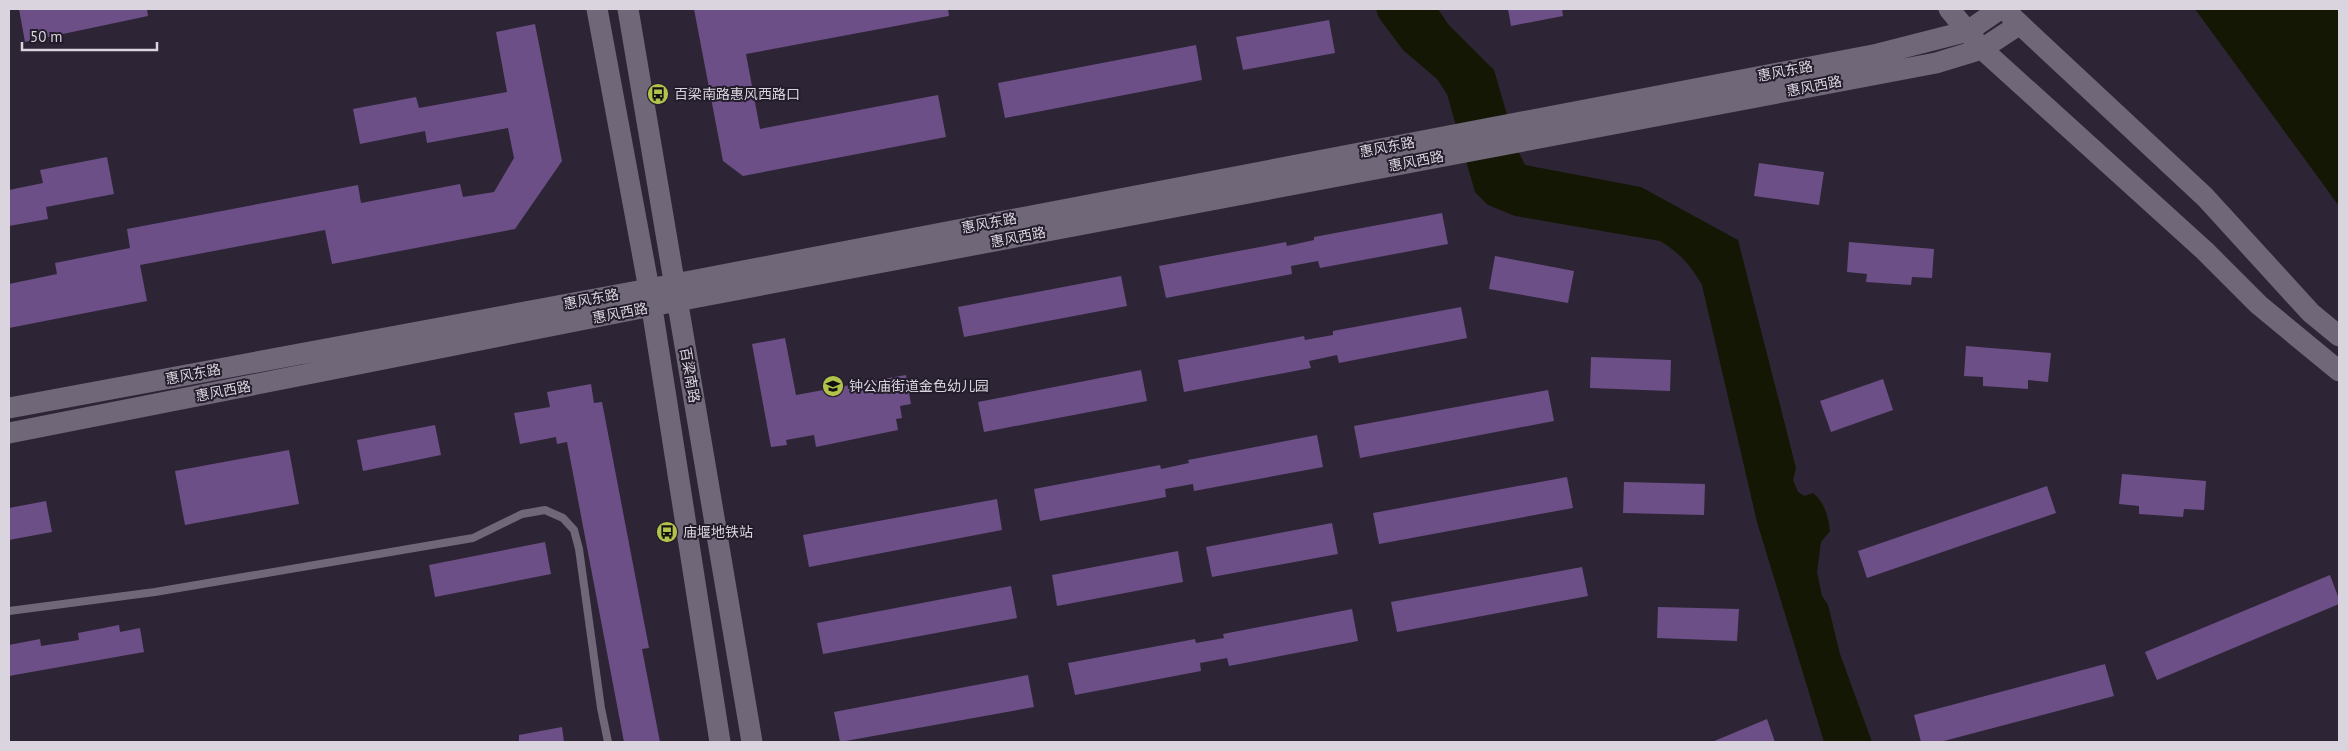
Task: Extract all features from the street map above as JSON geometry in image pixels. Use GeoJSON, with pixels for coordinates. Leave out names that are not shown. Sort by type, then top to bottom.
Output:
{"type":"FeatureCollection","features":[{"type":"Feature","properties":{"kind":"street","name":"百梁南路"},"geometry":{"type":"LineString","coordinates":[[597,9],[650,298],[720,742]]}},
{"type":"Feature","properties":{"kind":"street","name":"百梁南路"},"geometry":{"type":"LineString","coordinates":[[628,9],[752,742]]}},
{"type":"Feature","properties":{"kind":"street"},"geometry":{"type":"LineString","coordinates":[[1949,9],[1982,49],[2198,244],[2259,305],[2339,372]]}},
{"type":"Feature","properties":{"kind":"street"},"geometry":{"type":"LineString","coordinates":[[1968,31],[2001,9],[2020,24],[2205,197],[2311,313],[2339,336]]}},
{"type":"Feature","properties":{"kind":"street","name":"惠风西路"},"geometry":{"type":"LineString","coordinates":[[676,292],[1936,63],[1982,49],[2020,24]]}},
{"type":"Feature","properties":{"kind":"street","name":"惠风东路"},"geometry":{"type":"LineString","coordinates":[[9,408],[650,298],[1878,54],[1968,31]]}},
{"type":"Feature","properties":{"kind":"street","name":"惠风西路"},"geometry":{"type":"LineString","coordinates":[[9,433],[650,298]]}},
{"type":"Feature","properties":{"kind":"lane"},"geometry":{"type":"LineString","coordinates":[[9,611],[155,592],[473,538],[522,514],[545,510],[563,518],[574,530],[579,549],[601,708],[608,742]]}},
{"type":"Feature","properties":{"kind":"shaded area"},"geometry":{"type":"Polygon","coordinates":[[[1376,9],[1438,9],[1448,24],[1494,70],[1517,149],[1525,165],[1641,187],[1738,240],[1796,468],[1793,480],[1798,492],[1804,496],[1813,493],[1817,497],[1827,515],[1830,531],[1821,542],[1817,572],[1822,596],[1828,605],[1840,654],[1872,742],[1824,742],[1757,522],[1702,285],[1694,272],[1679,255],[1660,241],[1515,216],[1488,205],[1475,192],[1447,94],[1437,79],[1403,50],[1379,18],[1376,9]]]}},
{"type":"Feature","properties":{"kind":"shaded area"},"geometry":{"type":"Polygon","coordinates":[[[2195,9],[2339,9],[2339,206],[2195,9]]]}},
{"type":"Feature","properties":{"kind":"building"},"geometry":{"type":"Polygon","coordinates":[[[19,9],[147,9],[148,16],[25,42],[19,9]]]}},
{"type":"Feature","properties":{"kind":"building"},"geometry":{"type":"Polygon","coordinates":[[[694,9],[948,9],[949,16],[746,54],[760,129],[938,95],[946,137],[743,176],[723,161],[694,9]]]}},
{"type":"Feature","properties":{"kind":"building"},"geometry":{"type":"Polygon","coordinates":[[[1508,9],[1562,9],[1563,16],[1511,26],[1508,9]]]}},
{"type":"Feature","properties":{"kind":"building"},"geometry":{"type":"Polygon","coordinates":[[[1329,20],[1335,53],[1243,70],[1236,37],[1329,20]]]}},
{"type":"Feature","properties":{"kind":"building"},"geometry":{"type":"Polygon","coordinates":[[[535,24],[562,161],[515,229],[332,264],[325,230],[140,265],[147,301],[9,328],[9,284],[57,274],[55,263],[130,248],[127,229],[358,185],[361,203],[460,184],[463,197],[494,192],[514,158],[508,128],[427,143],[425,131],[360,144],[353,109],[416,97],[419,108],[507,92],[496,32],[535,24]]]}},
{"type":"Feature","properties":{"kind":"building"},"geometry":{"type":"Polygon","coordinates":[[[1196,45],[1202,80],[1005,118],[998,83],[1196,45]]]}},
{"type":"Feature","properties":{"kind":"building"},"geometry":{"type":"Polygon","coordinates":[[[107,157],[114,194],[46,207],[48,219],[9,226],[9,190],[43,183],[40,170],[107,157]]]}},
{"type":"Feature","properties":{"kind":"building"},"geometry":{"type":"Polygon","coordinates":[[[1759,163],[1824,172],[1819,205],[1754,196],[1759,163]]]}},
{"type":"Feature","properties":{"kind":"building"},"geometry":{"type":"Polygon","coordinates":[[[1442,213],[1448,244],[1320,268],[1318,261],[1291,266],[1292,274],[1166,298],[1159,266],[1286,242],[1287,246],[1314,240],[1314,237],[1442,213]]]}},
{"type":"Feature","properties":{"kind":"building"},"geometry":{"type":"Polygon","coordinates":[[[1849,242],[1934,249],[1932,278],[1912,277],[1911,285],[1866,282],[1867,274],[1847,272],[1849,242]]]}},
{"type":"Feature","properties":{"kind":"building"},"geometry":{"type":"Polygon","coordinates":[[[1495,256],[1574,271],[1568,303],[1489,289],[1495,256]]]}},
{"type":"Feature","properties":{"kind":"building"},"geometry":{"type":"Polygon","coordinates":[[[1121,276],[1127,306],[964,337],[958,307],[1121,276]]]}},
{"type":"Feature","properties":{"kind":"building"},"geometry":{"type":"Polygon","coordinates":[[[1461,307],[1467,338],[1339,363],[1337,355],[1309,361],[1311,368],[1184,392],[1178,360],[1304,336],[1305,340],[1333,335],[1333,331],[1461,307]]]}},
{"type":"Feature","properties":{"kind":"building"},"geometry":{"type":"Polygon","coordinates":[[[785,338],[796,395],[906,375],[911,404],[900,406],[902,418],[896,419],[898,430],[816,447],[814,435],[786,440],[787,445],[771,447],[752,344],[785,338]]]}},
{"type":"Feature","properties":{"kind":"building"},"geometry":{"type":"Polygon","coordinates":[[[1966,346],[2051,353],[2048,382],[2028,380],[2028,389],[1983,386],[1983,377],[1964,376],[1966,346]]]}},
{"type":"Feature","properties":{"kind":"building"},"geometry":{"type":"Polygon","coordinates":[[[1591,357],[1671,360],[1670,391],[1590,388],[1591,357]]]}},
{"type":"Feature","properties":{"kind":"building"},"geometry":{"type":"Polygon","coordinates":[[[1141,370],[1147,401],[984,432],[978,402],[1141,370]]]}},
{"type":"Feature","properties":{"kind":"building"},"geometry":{"type":"Polygon","coordinates":[[[1883,379],[1893,410],[1831,432],[1820,401],[1883,379]]]}},
{"type":"Feature","properties":{"kind":"building"},"geometry":{"type":"Polygon","coordinates":[[[591,384],[594,403],[602,402],[649,648],[642,649],[660,742],[624,742],[567,442],[557,444],[556,437],[520,444],[514,413],[550,407],[547,392],[591,384]]]}},
{"type":"Feature","properties":{"kind":"building"},"geometry":{"type":"Polygon","coordinates":[[[1548,390],[1554,421],[1360,458],[1354,426],[1548,390]]]}},
{"type":"Feature","properties":{"kind":"building"},"geometry":{"type":"Polygon","coordinates":[[[435,425],[441,455],[363,471],[357,440],[435,425]]]}},
{"type":"Feature","properties":{"kind":"building"},"geometry":{"type":"Polygon","coordinates":[[[1317,435],[1323,467],[1194,491],[1193,484],[1165,489],[1166,497],[1040,521],[1034,489],[1160,465],[1161,469],[1189,463],[1188,460],[1317,435]]]}},
{"type":"Feature","properties":{"kind":"building"},"geometry":{"type":"Polygon","coordinates":[[[289,450],[299,504],[185,525],[175,471],[289,450]]]}},
{"type":"Feature","properties":{"kind":"building"},"geometry":{"type":"Polygon","coordinates":[[[2122,474],[2206,481],[2204,510],[2184,509],[2183,517],[2139,514],[2139,506],[2119,504],[2122,474]]]}},
{"type":"Feature","properties":{"kind":"building"},"geometry":{"type":"Polygon","coordinates":[[[1567,477],[1573,508],[1379,544],[1373,513],[1567,477]]]}},
{"type":"Feature","properties":{"kind":"building"},"geometry":{"type":"Polygon","coordinates":[[[1624,482],[1705,484],[1704,515],[1623,513],[1624,482]]]}},
{"type":"Feature","properties":{"kind":"building"},"geometry":{"type":"Polygon","coordinates":[[[2047,486],[2056,513],[1867,578],[1858,551],[2047,486]]]}},
{"type":"Feature","properties":{"kind":"building"},"geometry":{"type":"Polygon","coordinates":[[[997,499],[1002,530],[809,567],[803,535],[997,499]]]}},
{"type":"Feature","properties":{"kind":"building"},"geometry":{"type":"Polygon","coordinates":[[[46,501],[52,532],[9,540],[9,508],[46,501]]]}},
{"type":"Feature","properties":{"kind":"building"},"geometry":{"type":"Polygon","coordinates":[[[1332,523],[1338,554],[1212,577],[1206,547],[1332,523]]]}},
{"type":"Feature","properties":{"kind":"building"},"geometry":{"type":"Polygon","coordinates":[[[545,542],[551,574],[435,597],[429,565],[545,542]]]}},
{"type":"Feature","properties":{"kind":"building"},"geometry":{"type":"Polygon","coordinates":[[[1178,551],[1183,582],[1057,606],[1052,575],[1178,551]]]}},
{"type":"Feature","properties":{"kind":"building"},"geometry":{"type":"Polygon","coordinates":[[[1582,567],[1588,596],[1397,632],[1391,602],[1582,567]]]}},
{"type":"Feature","properties":{"kind":"building"},"geometry":{"type":"Polygon","coordinates":[[[2330,575],[2339,604],[2157,680],[2145,652],[2330,575]]]}},
{"type":"Feature","properties":{"kind":"building"},"geometry":{"type":"Polygon","coordinates":[[[1011,586],[1017,618],[823,654],[817,623],[1011,586]]]}},
{"type":"Feature","properties":{"kind":"building"},"geometry":{"type":"Polygon","coordinates":[[[1658,607],[1739,609],[1737,641],[1657,638],[1658,607]]]}},
{"type":"Feature","properties":{"kind":"building"},"geometry":{"type":"Polygon","coordinates":[[[1352,609],[1358,641],[1229,666],[1227,658],[1200,663],[1201,671],[1075,695],[1068,663],[1195,639],[1196,643],[1224,638],[1223,634],[1352,609]]]}},
{"type":"Feature","properties":{"kind":"building"},"geometry":{"type":"Polygon","coordinates":[[[119,625],[120,632],[140,628],[144,652],[9,676],[9,645],[40,639],[41,646],[79,640],[78,633],[119,625]]]}},
{"type":"Feature","properties":{"kind":"building"},"geometry":{"type":"Polygon","coordinates":[[[2105,664],[2114,696],[1940,742],[1921,742],[1914,715],[2105,664]]]}},
{"type":"Feature","properties":{"kind":"building"},"geometry":{"type":"Polygon","coordinates":[[[1028,675],[1034,707],[840,742],[834,712],[1028,675]]]}},
{"type":"Feature","properties":{"kind":"building"},"geometry":{"type":"Polygon","coordinates":[[[1767,719],[1775,742],[1712,742],[1767,719]]]}},
{"type":"Feature","properties":{"kind":"building"},"geometry":{"type":"Polygon","coordinates":[[[562,727],[564,742],[519,742],[519,735],[562,727]]]}},
{"type":"Feature","properties":{"kind":"place","name":"百梁南路惠风西路口"},"geometry":{"type":"Point","coordinates":[658,94]}},
{"type":"Feature","properties":{"kind":"place","name":"钟公庙街道金色幼儿园"},"geometry":{"type":"Point","coordinates":[833,386]}},
{"type":"Feature","properties":{"kind":"place","name":"庙堰地铁站"},"geometry":{"type":"Point","coordinates":[667,532]}}]}
